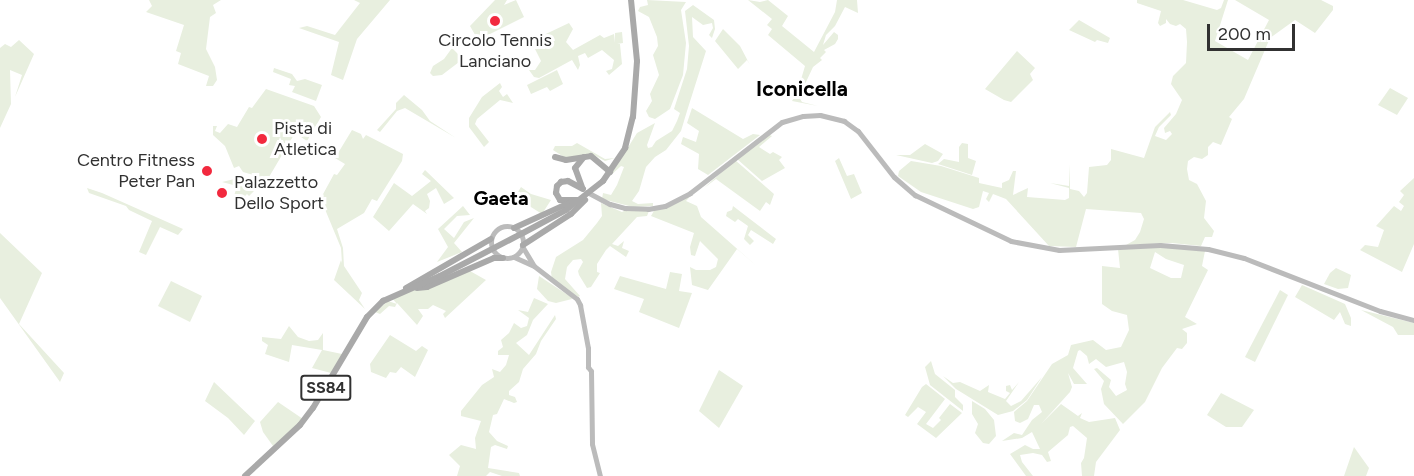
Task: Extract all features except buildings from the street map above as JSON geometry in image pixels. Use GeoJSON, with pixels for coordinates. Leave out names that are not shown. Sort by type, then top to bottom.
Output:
{"type":"FeatureCollection","features":[{"type":"Feature","properties":{"kind":"main road","name":"SS84"},"geometry":{"type":"LineString","coordinates":[[245,476],[300,425],[313,408],[367,316],[383,301],[523,233],[597,187],[610,172],[631,130],[637,61],[631,0]]}},
{"type":"Feature","properties":{"kind":"main road"},"geometry":{"type":"LineString","coordinates":[[578,200],[559,199],[556,190],[559,184],[568,181],[610,204],[635,209],[664,206],[690,193],[772,129],[803,116],[820,115],[844,121],[864,137],[894,177],[915,195],[1012,242],[1047,249],[1160,245],[1193,247],[1244,258],[1380,311],[1414,320]]}},
{"type":"Feature","properties":{"kind":"main road"},"geometry":{"type":"LineString","coordinates":[[555,157],[566,160],[584,156],[594,157],[610,172]]}},
{"type":"Feature","properties":{"kind":"main road"},"geometry":{"type":"LineString","coordinates":[[583,189],[576,177],[576,165],[585,157],[594,157]]}},
{"type":"Feature","properties":{"kind":"main road"},"geometry":{"type":"LineString","coordinates":[[600,162],[616,163]]}},
{"type":"Feature","properties":{"kind":"main road"},"geometry":{"type":"LineString","coordinates":[[514,257],[532,237],[571,214],[597,187]]}},
{"type":"Feature","properties":{"kind":"main road"},"geometry":{"type":"LineString","coordinates":[[398,294],[416,280],[491,239],[498,229],[514,228],[578,200]]}},
{"type":"Feature","properties":{"kind":"main road"},"geometry":{"type":"LineString","coordinates":[[514,228],[520,233],[523,245],[534,266]]}},
{"type":"Feature","properties":{"kind":"main road"},"geometry":{"type":"LineString","coordinates":[[491,239],[494,252],[503,258]]}},
{"type":"Feature","properties":{"kind":"main road"},"geometry":{"type":"LineString","coordinates":[[411,289],[427,287],[494,258],[514,257],[534,266],[579,302],[585,328],[587,365],[591,371],[592,444],[600,476]]}},
{"type":"Feature","properties":{"kind":"green space"},"geometry":{"type":"Polygon","coordinates":[[[149,0],[221,0],[213,5],[216,13],[210,17],[206,49],[215,67],[217,80],[213,86],[206,86],[209,76],[178,64],[181,53],[176,51],[184,25],[146,12],[152,6],[149,0]]]}},
{"type":"Feature","properties":{"kind":"green space"},"geometry":{"type":"Polygon","coordinates":[[[354,0],[390,0],[357,39],[343,80],[331,75],[339,42],[299,28],[307,26],[335,35],[360,3],[354,0]]]}},
{"type":"Feature","properties":{"kind":"green space","name":"Circolo Tennis Lanciano"},"geometry":{"type":"Polygon","coordinates":[[[495,0],[507,0],[504,5],[516,0],[524,17],[478,40],[470,26],[495,0]]]}},
{"type":"Feature","properties":{"kind":"green space"},"geometry":{"type":"Polygon","coordinates":[[[647,0],[686,2],[681,10],[686,43],[683,75],[670,109],[655,119],[649,117],[646,111],[652,101],[650,94],[659,75],[653,55],[658,46],[657,37],[649,17],[638,11],[640,7],[648,5],[647,0]]]}},
{"type":"Feature","properties":{"kind":"green space"},"geometry":{"type":"Polygon","coordinates":[[[748,0],[760,2],[768,0],[788,16],[782,26],[814,52],[835,12],[837,0],[857,0],[858,13],[845,7],[835,26],[826,35],[823,45],[834,32],[838,35],[838,39],[835,44],[824,50],[826,52],[820,58],[822,60],[813,67],[799,97],[802,102],[818,106],[792,101],[797,93],[805,66],[768,35],[772,29],[767,25],[772,19],[748,0]]]}},
{"type":"Feature","properties":{"kind":"green space"},"geometry":{"type":"Polygon","coordinates":[[[1137,0],[1183,0],[1217,10],[1221,8],[1224,0],[1228,0],[1215,41],[1248,60],[1269,20],[1235,0],[1321,0],[1333,6],[1333,10],[1315,33],[1295,20],[1270,38],[1244,99],[1229,117],[1232,119],[1221,145],[1213,142],[1208,147],[1208,155],[1202,159],[1194,157],[1188,161],[1189,180],[1197,184],[1206,201],[1204,218],[1214,231],[1212,237],[1205,237],[1201,246],[1172,243],[1126,245],[1135,240],[1140,232],[1144,219],[1141,213],[1086,209],[1076,247],[1049,246],[1006,199],[993,194],[989,202],[986,199],[989,193],[983,191],[979,207],[973,209],[921,192],[898,176],[899,171],[911,161],[941,166],[979,178],[979,183],[1002,188],[1002,183],[1009,180],[1013,171],[1016,171],[1013,195],[1028,188],[1027,197],[1065,200],[1069,198],[1069,188],[1050,183],[1069,186],[1070,164],[1070,189],[1079,191],[1084,197],[1087,193],[1089,167],[1107,165],[1111,160],[1111,149],[1144,158],[1155,127],[1170,112],[1171,115],[1159,127],[1155,136],[1166,140],[1172,134],[1170,131],[1165,133],[1164,128],[1176,114],[1182,100],[1171,84],[1173,76],[1186,63],[1187,42],[1186,29],[1180,24],[1176,26],[1170,24],[1166,19],[1166,23],[1160,26],[1158,23],[1161,11],[1137,3],[1137,0]]]}},
{"type":"Feature","properties":{"kind":"green space"},"geometry":{"type":"Polygon","coordinates":[[[693,5],[714,20],[715,29],[712,38],[709,35],[713,28],[712,23],[703,25],[692,17],[693,37],[706,51],[681,131],[666,150],[646,167],[639,191],[632,201],[638,204],[653,203],[653,206],[633,207],[602,199],[603,193],[611,195],[617,185],[624,167],[621,166],[610,176],[637,133],[655,123],[647,145],[648,148],[652,147],[656,141],[672,131],[677,121],[680,113],[674,109],[687,69],[689,46],[685,11],[693,5]]]}},
{"type":"Feature","properties":{"kind":"green space"},"geometry":{"type":"Polygon","coordinates":[[[1079,20],[1110,38],[1108,43],[1097,40],[1095,42],[1069,30],[1079,20]]]}},
{"type":"Feature","properties":{"kind":"green space"},"geometry":{"type":"Polygon","coordinates":[[[569,23],[573,29],[566,42],[573,50],[600,35],[604,38],[614,34],[615,43],[615,33],[622,32],[623,43],[617,44],[620,44],[622,64],[609,75],[606,71],[612,69],[614,60],[602,50],[588,58],[585,53],[578,56],[580,65],[578,70],[572,60],[539,78],[534,77],[529,70],[535,70],[541,61],[531,41],[569,23]]]}},
{"type":"Feature","properties":{"kind":"green space"},"geometry":{"type":"Polygon","coordinates":[[[723,29],[740,46],[750,65],[747,60],[738,69],[715,41],[723,29]]]}},
{"type":"Feature","properties":{"kind":"green space"},"geometry":{"type":"Polygon","coordinates":[[[19,40],[34,54],[15,97],[22,75],[10,70],[11,104],[0,128],[0,48],[5,44],[11,47],[19,40]]]}},
{"type":"Feature","properties":{"kind":"green space"},"geometry":{"type":"Polygon","coordinates":[[[452,48],[463,59],[442,75],[433,76],[430,73],[433,66],[444,59],[452,48]]]}},
{"type":"Feature","properties":{"kind":"green space"},"geometry":{"type":"Polygon","coordinates":[[[1017,51],[1035,68],[1030,74],[1033,80],[1011,102],[985,89],[1017,51]]]}},
{"type":"Feature","properties":{"kind":"green space"},"geometry":{"type":"Polygon","coordinates":[[[274,68],[292,74],[297,81],[305,79],[322,85],[316,101],[292,92],[295,86],[289,85],[291,79],[273,72],[274,68]]]}},
{"type":"Feature","properties":{"kind":"green space"},"geometry":{"type":"Polygon","coordinates":[[[557,70],[563,84],[550,91],[547,87],[531,94],[527,85],[557,70]]]}},
{"type":"Feature","properties":{"kind":"green space"},"geometry":{"type":"Polygon","coordinates":[[[500,83],[502,87],[499,91],[503,97],[507,94],[513,103],[500,100],[477,119],[475,124],[489,142],[484,147],[469,127],[469,118],[482,97],[500,83]]]}},
{"type":"Feature","properties":{"kind":"green space"},"geometry":{"type":"Polygon","coordinates":[[[1390,88],[1408,98],[1397,115],[1378,105],[1390,88]]]}},
{"type":"Feature","properties":{"kind":"green space","name":"Pista di Atletica"},"geometry":{"type":"Polygon","coordinates":[[[266,89],[314,106],[321,117],[307,141],[295,133],[269,177],[264,178],[243,172],[239,166],[234,168],[225,146],[213,135],[213,126],[217,126],[215,131],[220,133],[228,124],[237,127],[249,107],[252,108],[266,89]]]}},
{"type":"Feature","properties":{"kind":"green space"},"geometry":{"type":"Polygon","coordinates":[[[404,95],[422,110],[430,121],[456,138],[405,108],[397,111],[380,132],[377,130],[396,109],[396,103],[404,95]]]}},
{"type":"Feature","properties":{"kind":"green space"},"geometry":{"type":"Polygon","coordinates":[[[692,108],[743,139],[753,134],[760,135],[708,175],[698,169],[699,154],[681,144],[683,137],[696,142],[699,131],[687,123],[692,108]]]}},
{"type":"Feature","properties":{"kind":"green space"},"geometry":{"type":"Polygon","coordinates":[[[352,130],[361,134],[363,139],[366,135],[403,154],[402,161],[377,201],[372,199],[364,213],[337,229],[343,248],[344,266],[362,293],[359,300],[365,309],[334,280],[341,260],[342,263],[341,248],[322,202],[322,196],[334,174],[337,175],[345,164],[335,158],[352,130]]]}},
{"type":"Feature","properties":{"kind":"green space"},"geometry":{"type":"Polygon","coordinates":[[[767,134],[772,136],[759,147],[770,154],[773,152],[782,157],[779,160],[785,168],[762,181],[737,159],[767,134]]]}},
{"type":"Feature","properties":{"kind":"green space"},"geometry":{"type":"Polygon","coordinates":[[[577,143],[605,159],[615,158],[605,161],[594,155],[567,159],[553,150],[555,146],[572,146],[577,143]]]}},
{"type":"Feature","properties":{"kind":"green space"},"geometry":{"type":"Polygon","coordinates":[[[962,143],[968,144],[968,158],[976,161],[972,175],[938,164],[944,159],[959,162],[959,147],[962,143]]]}},
{"type":"Feature","properties":{"kind":"green space"},"geometry":{"type":"Polygon","coordinates":[[[925,144],[943,154],[938,161],[932,163],[896,155],[910,155],[925,144]]]}},
{"type":"Feature","properties":{"kind":"green space"},"geometry":{"type":"Polygon","coordinates":[[[839,158],[847,176],[854,174],[862,193],[851,199],[835,161],[839,158]]]}},
{"type":"Feature","properties":{"kind":"green space"},"geometry":{"type":"Polygon","coordinates":[[[735,160],[774,194],[770,205],[766,202],[760,211],[716,179],[704,188],[735,160]]]}},
{"type":"Feature","properties":{"kind":"green space"},"geometry":{"type":"Polygon","coordinates":[[[425,170],[454,198],[444,204],[436,188],[427,194],[430,201],[429,208],[425,211],[427,214],[413,204],[389,231],[373,217],[394,183],[412,196],[431,181],[422,174],[425,170]]]}},
{"type":"Feature","properties":{"kind":"green space"},"geometry":{"type":"Polygon","coordinates":[[[243,177],[253,184],[254,191],[238,203],[234,196],[237,186],[222,182],[243,177]]]}},
{"type":"Feature","properties":{"kind":"green space"},"geometry":{"type":"Polygon","coordinates":[[[1414,178],[1414,244],[1402,272],[1360,250],[1365,245],[1378,247],[1384,230],[1376,226],[1394,206],[1401,211],[1404,206],[1399,202],[1404,195],[1400,191],[1414,178]]]}},
{"type":"Feature","properties":{"kind":"green space"},"geometry":{"type":"Polygon","coordinates":[[[521,187],[531,194],[551,200],[542,214],[515,197],[521,187]]]}},
{"type":"Feature","properties":{"kind":"green space"},"geometry":{"type":"Polygon","coordinates":[[[87,188],[183,229],[178,235],[160,227],[146,255],[139,252],[152,221],[129,210],[126,206],[89,193],[87,188]]]}},
{"type":"Feature","properties":{"kind":"green space"},"geometry":{"type":"Polygon","coordinates":[[[696,190],[686,201],[697,206],[701,217],[760,269],[737,249],[708,290],[692,285],[690,267],[696,270],[710,270],[716,267],[718,259],[700,241],[695,256],[691,255],[690,247],[694,233],[651,216],[655,209],[696,190]]]}},
{"type":"Feature","properties":{"kind":"green space"},"geometry":{"type":"Polygon","coordinates":[[[601,203],[622,212],[626,210],[649,211],[647,216],[637,217],[612,244],[618,246],[624,241],[622,248],[629,251],[626,257],[610,246],[606,250],[597,264],[597,272],[600,273],[591,287],[587,288],[579,275],[578,271],[583,262],[581,259],[573,260],[567,267],[565,279],[580,296],[578,297],[552,280],[551,272],[556,257],[583,240],[597,223],[602,216],[601,203]]]}},
{"type":"Feature","properties":{"kind":"green space"},"geometry":{"type":"Polygon","coordinates":[[[463,206],[470,215],[457,216],[444,229],[454,238],[464,222],[474,218],[454,243],[462,252],[437,262],[448,247],[438,229],[463,206]]]}},
{"type":"Feature","properties":{"kind":"green space"},"geometry":{"type":"Polygon","coordinates":[[[733,206],[776,239],[773,244],[751,230],[748,235],[754,241],[750,245],[744,239],[748,226],[738,219],[735,222],[726,216],[733,206]]]}},
{"type":"Feature","properties":{"kind":"green space"},"geometry":{"type":"Polygon","coordinates":[[[0,233],[42,273],[19,324],[64,373],[60,382],[0,298],[0,233]]]}},
{"type":"Feature","properties":{"kind":"green space"},"geometry":{"type":"Polygon","coordinates":[[[1162,247],[1205,251],[1202,266],[1208,270],[1185,317],[1197,324],[1182,329],[1187,333],[1187,343],[1182,349],[1177,348],[1162,368],[1145,402],[1123,424],[1104,404],[1101,389],[1104,381],[1094,369],[1097,368],[1111,380],[1109,387],[1116,396],[1127,390],[1125,384],[1127,372],[1124,362],[1106,367],[1096,359],[1089,364],[1087,356],[1080,350],[1078,351],[1073,368],[1087,384],[1074,384],[1068,373],[1072,387],[1070,392],[1041,424],[1061,404],[1078,416],[1082,413],[1080,418],[1089,422],[1115,418],[1120,430],[1096,462],[1094,476],[1082,476],[1081,463],[1087,438],[1073,426],[1070,427],[1068,435],[1048,452],[1051,461],[1047,462],[1042,455],[1033,453],[1020,455],[1022,462],[1033,476],[1026,476],[1010,454],[1025,445],[1033,449],[1040,449],[1032,432],[1022,438],[1002,441],[1014,433],[1022,435],[1032,420],[1042,412],[1039,405],[1034,405],[1028,419],[1020,423],[1015,421],[1014,412],[1027,401],[1052,364],[1068,355],[1071,345],[1093,340],[1106,350],[1121,347],[1129,330],[1127,315],[1112,311],[1102,304],[1102,266],[1120,268],[1118,249],[1162,247]],[[1155,252],[1150,268],[1171,278],[1181,278],[1184,265],[1166,259],[1155,252]]]}},
{"type":"Feature","properties":{"kind":"green space"},"geometry":{"type":"Polygon","coordinates":[[[1336,268],[1351,275],[1348,288],[1338,289],[1324,284],[1336,268]]]}},
{"type":"Feature","properties":{"kind":"green space"},"geometry":{"type":"Polygon","coordinates":[[[470,271],[486,280],[445,318],[443,314],[446,311],[433,305],[428,309],[418,309],[423,316],[417,325],[392,298],[399,294],[470,271]]]}},
{"type":"Feature","properties":{"kind":"green space"},"geometry":{"type":"Polygon","coordinates":[[[670,272],[682,274],[679,291],[692,293],[679,328],[639,312],[644,299],[614,289],[620,276],[666,289],[670,272]]]}},
{"type":"Feature","properties":{"kind":"green space"},"geometry":{"type":"Polygon","coordinates":[[[539,276],[572,299],[556,303],[548,301],[537,289],[539,276]]]}},
{"type":"Feature","properties":{"kind":"green space"},"geometry":{"type":"Polygon","coordinates":[[[171,281],[202,296],[190,322],[158,306],[171,281]]]}},
{"type":"Feature","properties":{"kind":"green space"},"geometry":{"type":"Polygon","coordinates":[[[1302,285],[1345,304],[1351,318],[1351,326],[1345,324],[1340,312],[1334,320],[1295,297],[1302,285]]]}},
{"type":"Feature","properties":{"kind":"green space"},"geometry":{"type":"Polygon","coordinates":[[[1280,290],[1288,295],[1255,362],[1245,357],[1280,290]]]}},
{"type":"Feature","properties":{"kind":"green space"},"geometry":{"type":"Polygon","coordinates":[[[534,298],[548,304],[533,320],[527,335],[516,343],[529,355],[555,315],[556,319],[541,341],[536,354],[523,369],[519,382],[509,391],[509,395],[515,397],[517,402],[504,399],[497,414],[493,415],[489,432],[497,441],[508,446],[507,449],[495,445],[491,447],[488,468],[519,473],[520,476],[502,476],[490,472],[486,476],[457,476],[460,466],[449,455],[461,445],[476,449],[475,438],[481,421],[461,416],[461,411],[482,385],[494,377],[492,369],[500,372],[506,365],[509,355],[498,355],[498,351],[503,347],[501,340],[509,333],[514,323],[521,328],[527,326],[529,318],[518,310],[528,312],[534,298]]]}},
{"type":"Feature","properties":{"kind":"green space"},"geometry":{"type":"Polygon","coordinates":[[[388,301],[397,304],[395,307],[389,306],[380,314],[375,312],[388,301]]]}},
{"type":"Feature","properties":{"kind":"green space"},"geometry":{"type":"Polygon","coordinates":[[[1361,310],[1414,323],[1414,335],[1398,335],[1393,327],[1361,310]]]}},
{"type":"Feature","properties":{"kind":"green space"},"geometry":{"type":"Polygon","coordinates":[[[289,326],[298,337],[309,341],[318,340],[323,333],[323,350],[342,354],[331,373],[312,368],[322,350],[292,345],[289,362],[265,354],[268,345],[262,341],[262,337],[281,339],[289,326]]]}},
{"type":"Feature","properties":{"kind":"green space"},"geometry":{"type":"Polygon","coordinates":[[[390,335],[416,351],[422,346],[428,350],[415,377],[401,367],[396,373],[390,372],[386,378],[371,372],[370,364],[390,335]]]}},
{"type":"Feature","properties":{"kind":"green space"},"geometry":{"type":"Polygon","coordinates":[[[931,361],[935,374],[955,390],[955,397],[963,405],[963,411],[930,385],[925,367],[931,361]]]}},
{"type":"Feature","properties":{"kind":"green space"},"geometry":{"type":"Polygon","coordinates":[[[719,370],[743,386],[719,428],[699,411],[719,370]]]}},
{"type":"Feature","properties":{"kind":"green space"},"geometry":{"type":"Polygon","coordinates":[[[943,376],[953,383],[960,382],[980,391],[989,385],[988,392],[1005,399],[1010,393],[1006,391],[1006,386],[1010,385],[1012,390],[1019,382],[1006,401],[1011,406],[1021,401],[1042,377],[1027,400],[1013,411],[998,415],[956,389],[943,376]]]}},
{"type":"Feature","properties":{"kind":"green space"},"geometry":{"type":"Polygon","coordinates":[[[214,382],[255,421],[244,435],[228,418],[205,401],[214,382]]]}},
{"type":"Feature","properties":{"kind":"green space"},"geometry":{"type":"Polygon","coordinates":[[[926,384],[945,399],[926,424],[933,428],[941,420],[939,418],[950,404],[962,413],[936,438],[917,424],[926,412],[918,407],[908,417],[905,415],[926,384]]]}},
{"type":"Feature","properties":{"kind":"green space"},"geometry":{"type":"Polygon","coordinates":[[[1221,393],[1254,410],[1242,427],[1226,427],[1207,415],[1221,393]]]}},
{"type":"Feature","properties":{"kind":"green space"},"geometry":{"type":"Polygon","coordinates":[[[972,401],[985,409],[994,420],[996,436],[989,444],[983,443],[975,433],[978,424],[972,414],[972,401]]]}},
{"type":"Feature","properties":{"kind":"green space"},"geometry":{"type":"Polygon","coordinates":[[[278,402],[303,419],[273,446],[263,432],[260,422],[278,402]]]}},
{"type":"Feature","properties":{"kind":"green space"},"geometry":{"type":"Polygon","coordinates":[[[1354,447],[1369,468],[1366,476],[1344,476],[1354,447]]]}},
{"type":"Feature","properties":{"kind":"place","name":"Circolo Tennis Lanciano"},"geometry":{"type":"Point","coordinates":[495,21]}},
{"type":"Feature","properties":{"kind":"place","name":"Pista di Atletica"},"geometry":{"type":"Point","coordinates":[262,139]}},
{"type":"Feature","properties":{"kind":"place","name":"Centro Fitness Peter Pan"},"geometry":{"type":"Point","coordinates":[207,171]}},
{"type":"Feature","properties":{"kind":"place","name":"Palazzetto Dello Sport"},"geometry":{"type":"Point","coordinates":[222,193]}},
{"type":"Feature","properties":{"kind":"district","name":"Iconicella"},"geometry":{"type":"Point","coordinates":[802,89]}},
{"type":"Feature","properties":{"kind":"district","name":"Gaeta"},"geometry":{"type":"Point","coordinates":[501,198]}}]}
